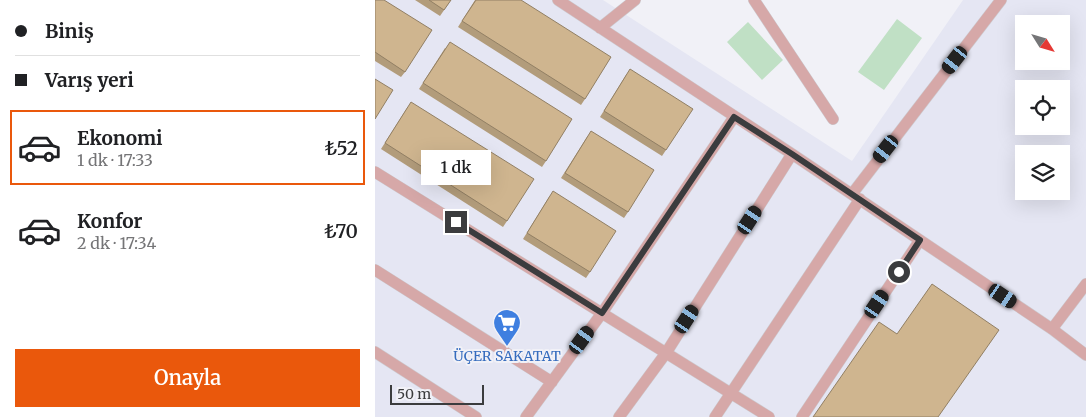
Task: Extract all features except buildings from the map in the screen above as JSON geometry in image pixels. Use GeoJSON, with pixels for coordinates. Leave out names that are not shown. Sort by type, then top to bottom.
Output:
{"type":"FeatureCollection","features":[{"type":"Feature","properties":{"kind":"street"},"geometry":{"type":"LineString","coordinates":[[558,0],[856,196],[1052,329],[1086,355]]}},
{"type":"Feature","properties":{"kind":"street"},"geometry":{"type":"LineString","coordinates":[[600,28],[635,0]]}},
{"type":"Feature","properties":{"kind":"street"},"geometry":{"type":"LineString","coordinates":[[754,0],[833,119]]}},
{"type":"Feature","properties":{"kind":"street"},"geometry":{"type":"LineString","coordinates":[[715,417],[732,394],[856,196],[1001,0]]}},
{"type":"Feature","properties":{"kind":"street"},"geometry":{"type":"LineString","coordinates":[[526,417],[602,313],[734,117]]}},
{"type":"Feature","properties":{"kind":"street"},"geometry":{"type":"LineString","coordinates":[[619,417],[666,353],[792,154]]}},
{"type":"Feature","properties":{"kind":"street"},"geometry":{"type":"LineString","coordinates":[[375,172],[769,417]]}},
{"type":"Feature","properties":{"kind":"street"},"geometry":{"type":"LineString","coordinates":[[802,417],[920,240]]}},
{"type":"Feature","properties":{"kind":"street"},"geometry":{"type":"LineString","coordinates":[[375,270],[552,382]]}},
{"type":"Feature","properties":{"kind":"street"},"geometry":{"type":"LineString","coordinates":[[1052,329],[1086,284]]}},
{"type":"Feature","properties":{"kind":"street"},"geometry":{"type":"LineString","coordinates":[[375,352],[476,417]]}},
{"type":"Feature","properties":{"kind":"shaded area"},"geometry":{"type":"Polygon","coordinates":[[[375,0],[603,0],[852,161],[963,0],[1086,0],[1086,417],[375,417],[375,0]]]}},
{"type":"Feature","properties":{"kind":"green space"},"geometry":{"type":"Polygon","coordinates":[[[897,19],[922,38],[884,90],[858,72],[897,19]]]}},
{"type":"Feature","properties":{"kind":"green space"},"geometry":{"type":"Polygon","coordinates":[[[748,22],[783,60],[762,80],[727,42],[748,22]]]}},
{"type":"Feature","properties":{"kind":"place","name":"ÜÇER SAKATAT"},"geometry":{"type":"Point","coordinates":[507,347]}},
{"type":"Feature","properties":{"kind":"route"},"geometry":{"type":"LineString","coordinates":[[456,222],[602,313],[734,117],[920,240],[899,272]]}}]}
